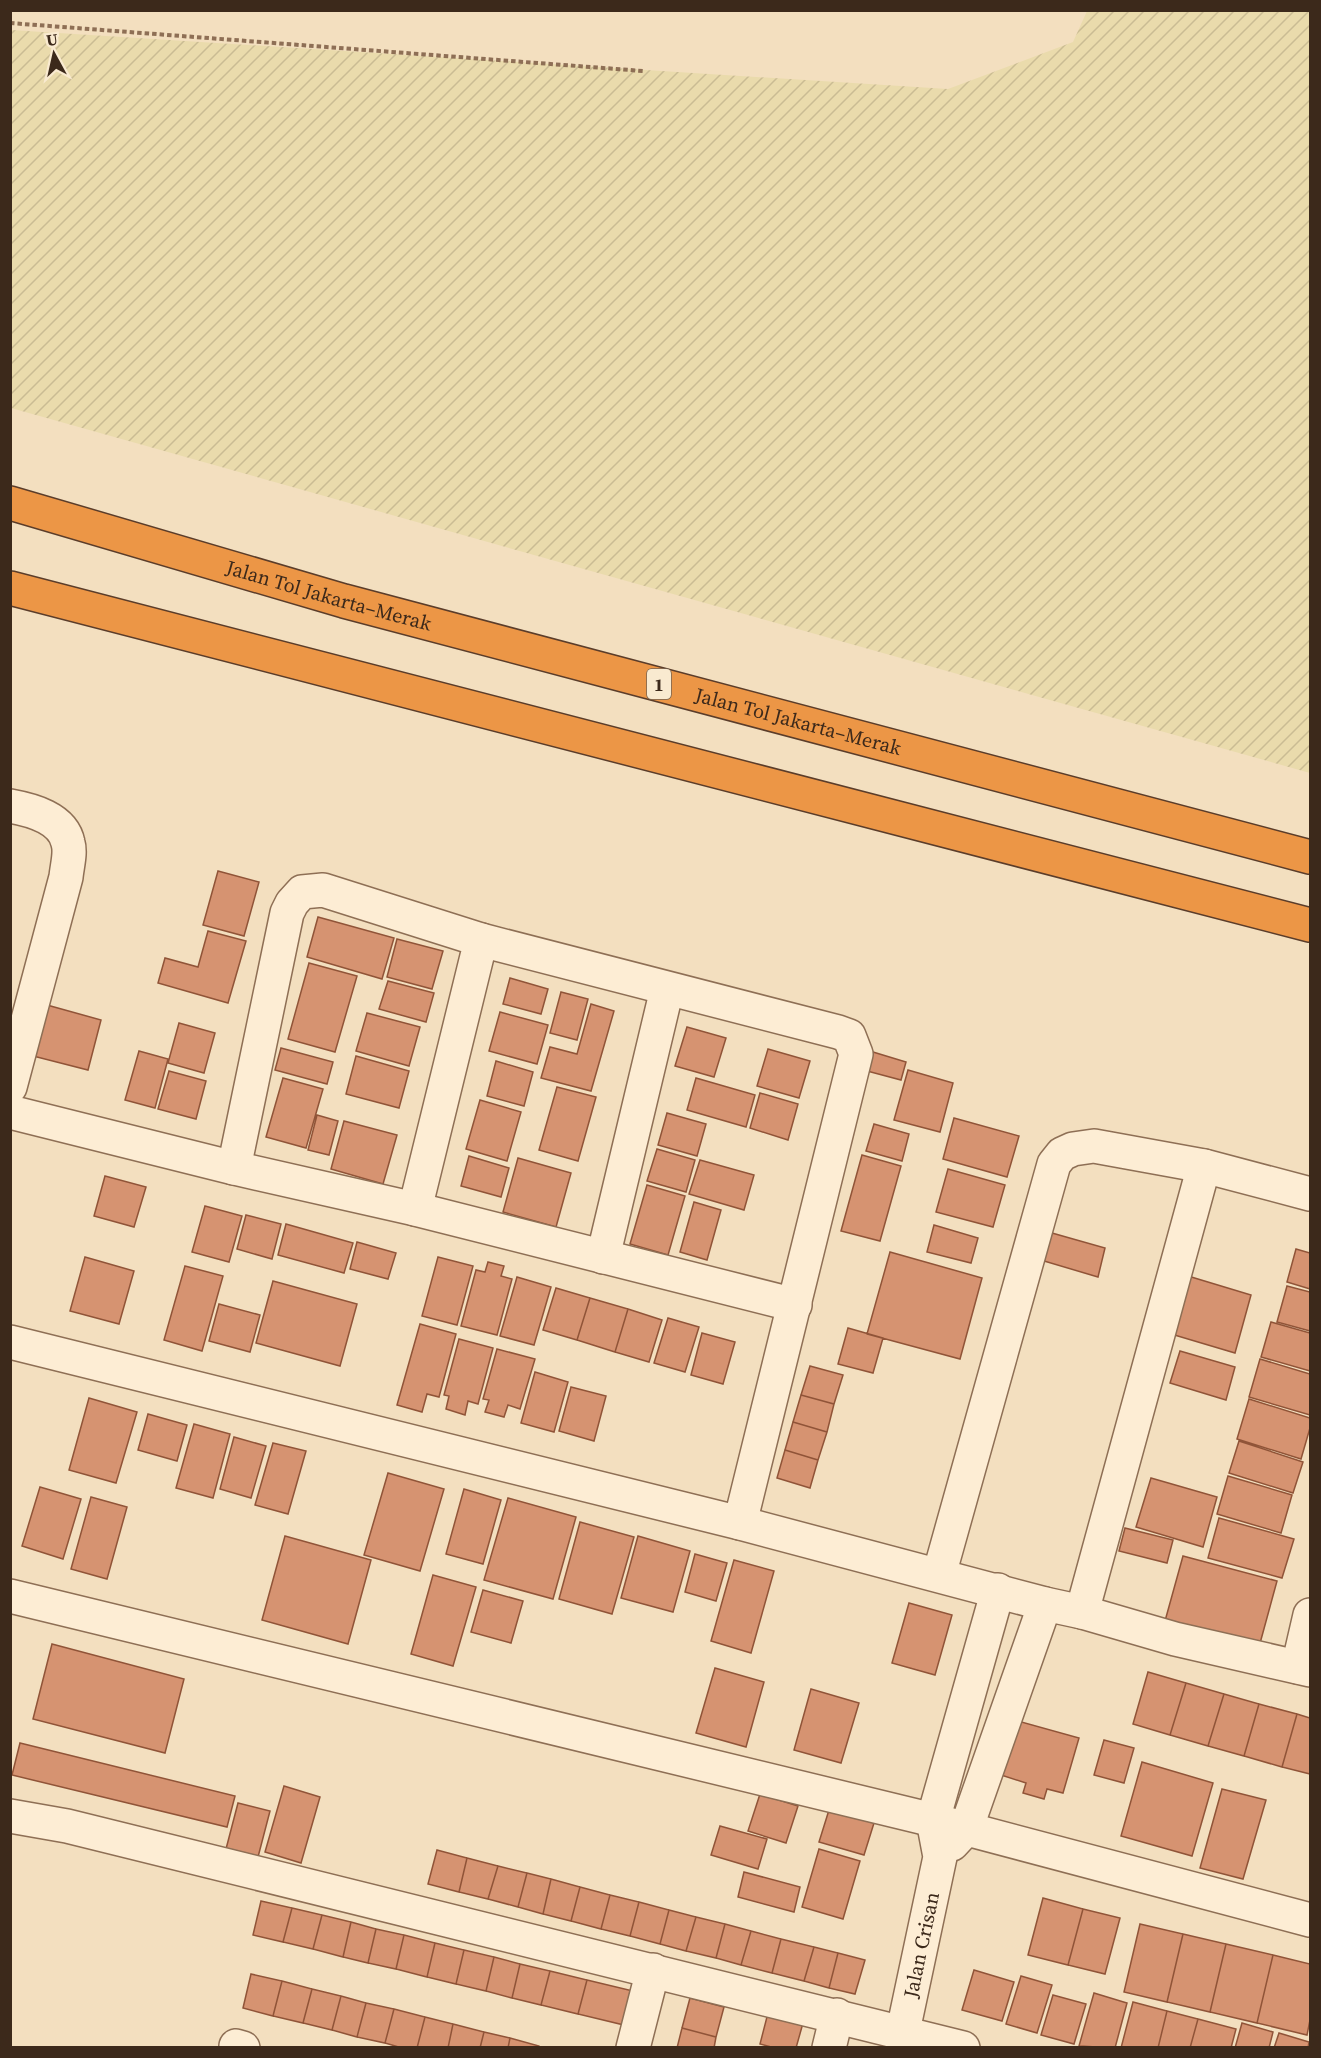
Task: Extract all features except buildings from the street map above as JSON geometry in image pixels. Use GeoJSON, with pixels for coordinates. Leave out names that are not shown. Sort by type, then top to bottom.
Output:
{"type":"FeatureCollection","features":[{"type":"Feature","properties":{"kind":"highway","name":"Jalan Tol Jakarta–Merak"},"geometry":{"type":"LineString","coordinates":[[10,503],[356,604],[1311,856]]}},
{"type":"Feature","properties":{"kind":"highway"},"geometry":{"type":"LineString","coordinates":[[10,588],[1311,925]]}},
{"type":"Feature","properties":{"kind":"street"},"geometry":{"type":"LineString","coordinates":[[10,806],[36,811],[63,830],[69,844],[66,877],[10,1087]]}},
{"type":"Feature","properties":{"kind":"street"},"geometry":{"type":"LineString","coordinates":[[234,1168],[287,913],[302,892],[323,890],[481,940],[849,1036],[854,1044],[855,1054],[740,1523]]}},
{"type":"Feature","properties":{"kind":"street"},"geometry":{"type":"LineString","coordinates":[[415,1209],[481,940]]}},
{"type":"Feature","properties":{"kind":"street"},"geometry":{"type":"LineString","coordinates":[[603,1257],[667,989]]}},
{"type":"Feature","properties":{"kind":"street"},"geometry":{"type":"LineString","coordinates":[[10,1112],[234,1168],[415,1209],[795,1305]]}},
{"type":"Feature","properties":{"kind":"street"},"geometry":{"type":"LineString","coordinates":[[939,1575],[1054,1164],[1062,1155],[1073,1149],[1094,1146],[1204,1166],[1311,1194]]}},
{"type":"Feature","properties":{"kind":"street"},"geometry":{"type":"LineString","coordinates":[[1082,1612],[1204,1166]]}},
{"type":"Feature","properties":{"kind":"street"},"geometry":{"type":"LineString","coordinates":[[10,1342],[740,1523],[1175,1638],[1304,1669],[1311,1615]]}},
{"type":"Feature","properties":{"kind":"street"},"geometry":{"type":"LineString","coordinates":[[940,1857],[933,1820],[998,1590]]}},
{"type":"Feature","properties":{"kind":"street"},"geometry":{"type":"LineString","coordinates":[[10,1596],[933,1820],[1311,1920]]}},
{"type":"Feature","properties":{"kind":"street"},"geometry":{"type":"LineString","coordinates":[[940,1857],[966,1829],[1045,1604]]}},
{"type":"Feature","properties":{"kind":"street"},"geometry":{"type":"LineString","coordinates":[[10,1816],[67,1826],[903,2031],[963,2048]]}},
{"type":"Feature","properties":{"kind":"street","name":"Jalan Crisan"},"geometry":{"type":"LineString","coordinates":[[903,2031],[940,1857]]}},
{"type":"Feature","properties":{"kind":"street"},"geometry":{"type":"LineString","coordinates":[[633,2048],[653,1970]]}},
{"type":"Feature","properties":{"kind":"street"},"geometry":{"type":"LineString","coordinates":[[829,2048],[837,2015]]}},
{"type":"Feature","properties":{"kind":"path"},"geometry":{"type":"LineString","coordinates":[[10,23],[643,71]]}},
{"type":"Feature","properties":{"kind":"shaded area"},"geometry":{"type":"Polygon","coordinates":[[[1087,11],[1310,11],[1310,773],[11,408],[11,30],[948,89],[1073,42],[1087,11]]]}}]}
